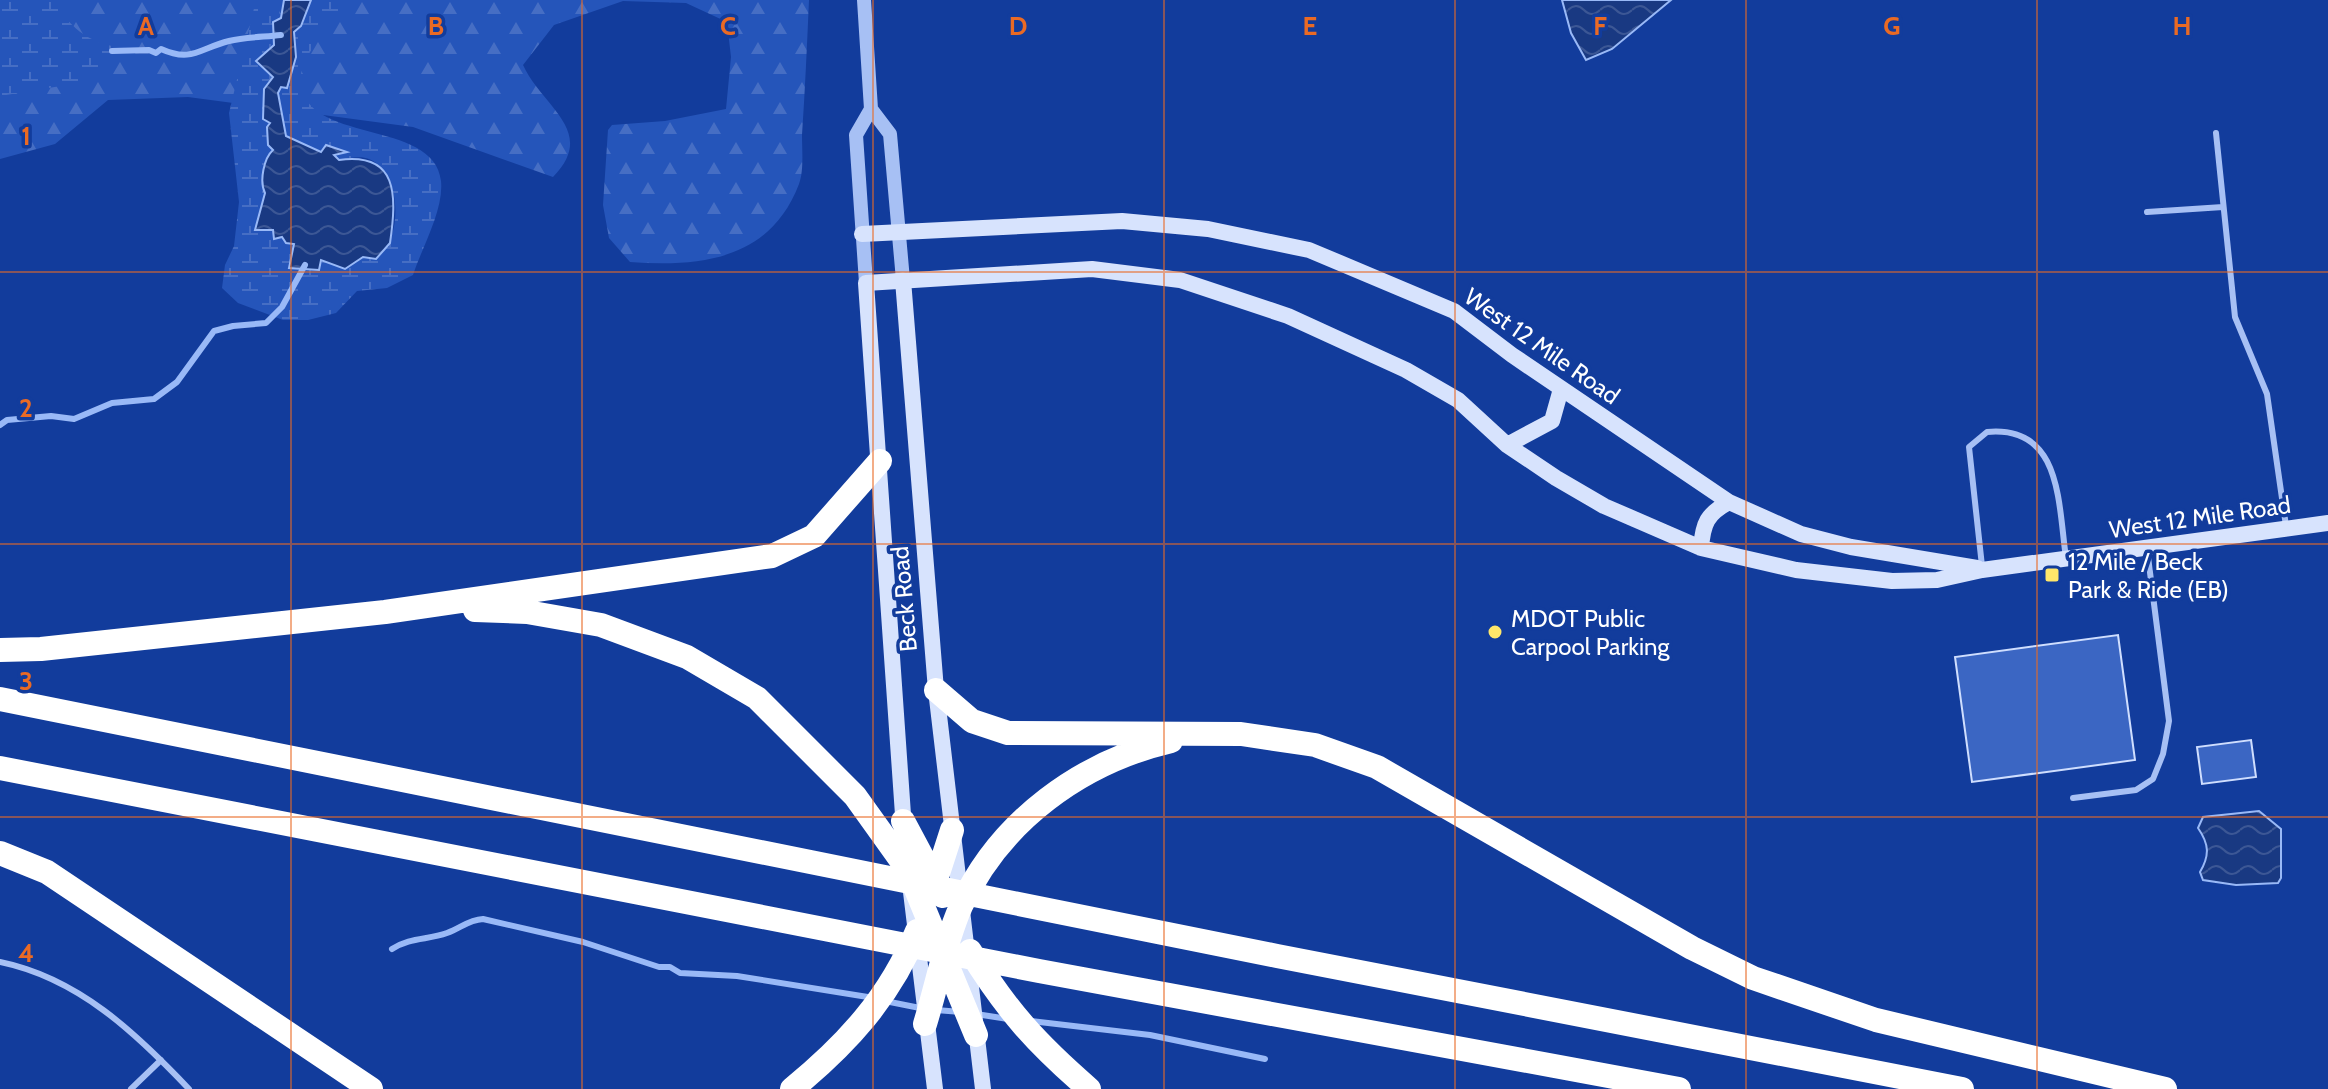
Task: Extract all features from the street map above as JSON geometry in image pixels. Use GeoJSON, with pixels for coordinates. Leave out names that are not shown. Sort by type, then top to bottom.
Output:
{"type":"FeatureCollection","features":[{"type":"Feature","properties":{"kind":"highway"},"geometry":{"type":"LineString","coordinates":[[0,650],[41,649],[385,612],[772,556],[814,536],[880,461]]}},
{"type":"Feature","properties":{"kind":"highway"},"geometry":{"type":"LineString","coordinates":[[385,612],[465,609],[527,612],[601,625],[687,657],[757,698],[811,749],[867,814],[908,870],[976,1035]]}},
{"type":"Feature","properties":{"kind":"highway"},"geometry":{"type":"LineString","coordinates":[[936,690],[972,721],[1008,733],[1241,734],[1315,745],[1377,767],[1680,942],[1753,978],[1876,1020],[2165,1089]]}},
{"type":"Feature","properties":{"kind":"highway"},"geometry":{"type":"LineString","coordinates":[[0,699],[1277,956],[1962,1089]]}},
{"type":"Feature","properties":{"kind":"highway"},"geometry":{"type":"LineString","coordinates":[[925,1024],[945,957],[985,863],[1044,800],[1107,761],[1169,742],[1241,734]]}},
{"type":"Feature","properties":{"kind":"highway"},"geometry":{"type":"LineString","coordinates":[[0,768],[1039,971],[1679,1089]]}},
{"type":"Feature","properties":{"kind":"highway"},"geometry":{"type":"LineString","coordinates":[[903,821],[996,994],[1037,1044],[1089,1089]]}},
{"type":"Feature","properties":{"kind":"highway"},"geometry":{"type":"LineString","coordinates":[[792,1089],[831,1058],[890,988],[936,883],[952,830]]}},
{"type":"Feature","properties":{"kind":"highway"},"geometry":{"type":"LineString","coordinates":[[0,853],[47,872],[371,1089]]}},
{"type":"Feature","properties":{"kind":"main road","name":"West 12 Mile Road"},"geometry":{"type":"LineString","coordinates":[[862,234],[1122,221],[1208,229],[1309,250],[1454,311],[1561,389],[1729,502],[1801,534],[1851,547],[1982,570]]}},
{"type":"Feature","properties":{"kind":"main road","name":"West 12 Mile Road"},"geometry":{"type":"LineString","coordinates":[[866,283],[1092,269],[1180,280],[1288,316],[1406,370],[1458,400],[1507,445],[1604,506],[1701,548],[1796,570],[1892,581],[1937,580],[1982,570],[2328,523]]}},
{"type":"Feature","properties":{"kind":"main road","name":"Beck Road"},"geometry":{"type":"LineString","coordinates":[[903,280],[936,690],[960,924],[983,1089]]}},
{"type":"Feature","properties":{"kind":"main road","name":"Beck Road"},"geometry":{"type":"LineString","coordinates":[[866,283],[903,821],[935,1089]]}},
{"type":"Feature","properties":{"kind":"main road"},"geometry":{"type":"LineString","coordinates":[[1507,445],[1552,421],[1561,389]]}},
{"type":"Feature","properties":{"kind":"main road"},"geometry":{"type":"LineString","coordinates":[[1701,548],[1703,525],[1711,512],[1729,502]]}},
{"type":"Feature","properties":{"kind":"street","name":"Beck Road"},"geometry":{"type":"LineString","coordinates":[[864,0],[871,109],[890,134],[903,280]]}},
{"type":"Feature","properties":{"kind":"street","name":"Beck Road"},"geometry":{"type":"LineString","coordinates":[[866,283],[856,135],[871,109]]}},
{"type":"Feature","properties":{"kind":"lane"},"geometry":{"type":"LineString","coordinates":[[2216,133],[2235,317],[2267,394],[2287,529]]}},
{"type":"Feature","properties":{"kind":"lane"},"geometry":{"type":"LineString","coordinates":[[2147,212],[2223,207]]}},
{"type":"Feature","properties":{"kind":"lane"},"geometry":{"type":"LineString","coordinates":[[1982,570],[1969,447],[1987,432],[2016,432],[2043,449],[2050,464],[2067,559]]}},
{"type":"Feature","properties":{"kind":"lane"},"geometry":{"type":"LineString","coordinates":[[2073,798],[2136,790],[2153,779],[2163,754],[2169,721],[2147,549]]}},
{"type":"Feature","properties":{"kind":"lane"},"geometry":{"type":"LineString","coordinates":[[0,962],[71,988],[118,1019],[189,1089]]}},
{"type":"Feature","properties":{"kind":"lane"},"geometry":{"type":"LineString","coordinates":[[131,1089],[161,1060]]}},
{"type":"Feature","properties":{"kind":"green space"},"geometry":{"type":"Polygon","coordinates":[[[0,0],[809,0],[801,179],[786,209],[770,229],[752,243],[707,260],[630,262],[609,238],[603,205],[608,130],[612,125],[665,121],[726,109],[731,57],[727,22],[686,3],[623,1],[554,25],[523,65],[568,132],[570,146],[565,161],[553,177],[413,127],[188,97],[108,100],[55,144],[0,159],[0,0]]]}},
{"type":"Feature","properties":{"kind":"green space"},"geometry":{"type":"Polygon","coordinates":[[[0,0],[55,0],[72,25],[88,37],[117,47],[116,58],[79,83],[0,96],[0,0]]]}},
{"type":"Feature","properties":{"kind":"green space"},"geometry":{"type":"Polygon","coordinates":[[[256,0],[285,3],[279,12],[281,19],[273,22],[274,45],[257,61],[273,77],[264,89],[264,119],[271,123],[267,127],[268,145],[273,150],[263,170],[265,193],[255,230],[273,230],[274,239],[282,237],[286,243],[294,244],[289,268],[318,270],[321,259],[345,269],[363,257],[376,259],[385,250],[395,223],[393,192],[380,167],[365,158],[339,160],[334,155],[346,152],[326,145],[321,153],[286,136],[278,93],[281,87],[287,88],[296,57],[294,32],[301,26],[311,0],[345,0],[304,62],[303,93],[316,110],[337,122],[414,146],[432,160],[441,181],[436,216],[413,275],[387,288],[357,291],[336,313],[308,320],[283,320],[238,303],[222,288],[225,265],[234,246],[239,202],[229,113],[256,0]]]}},
{"type":"Feature","properties":{"kind":"water"},"geometry":{"type":"Polygon","coordinates":[[[284,0],[311,0],[301,26],[294,32],[296,57],[287,88],[281,87],[278,93],[286,136],[321,152],[326,145],[347,152],[334,155],[339,160],[358,159],[373,163],[383,170],[389,180],[393,209],[390,243],[376,259],[363,257],[345,269],[321,260],[319,270],[289,268],[294,244],[286,243],[282,237],[274,239],[273,230],[255,230],[265,193],[263,170],[273,150],[268,145],[267,127],[270,123],[263,119],[264,89],[273,77],[256,61],[274,45],[273,22],[281,18],[284,0]]]}},
{"type":"Feature","properties":{"kind":"water"},"geometry":{"type":"Polygon","coordinates":[[[1562,0],[1671,0],[1612,49],[1586,60],[1571,33],[1562,0]]]}},
{"type":"Feature","properties":{"kind":"water"},"geometry":{"type":"Polygon","coordinates":[[[2259,811],[2281,829],[2281,878],[2278,883],[2236,885],[2203,880],[2200,872],[2207,850],[2198,828],[2203,817],[2259,811]]]}},
{"type":"Feature","properties":{"kind":"building"},"geometry":{"type":"Polygon","coordinates":[[[2118,635],[2135,760],[1972,782],[1955,657],[2118,635]]]}},
{"type":"Feature","properties":{"kind":"building"},"geometry":{"type":"Polygon","coordinates":[[[2251,740],[2256,777],[2202,784],[2197,747],[2251,740]]]}},
{"type":"Feature","properties":{"kind":"waterway"},"geometry":{"type":"LineString","coordinates":[[112,51],[149,50],[156,53],[161,49],[181,55],[235,40],[281,35]]}},
{"type":"Feature","properties":{"kind":"waterway"},"geometry":{"type":"LineString","coordinates":[[0,425],[7,420],[51,416],[74,419],[112,403],[154,399],[177,382],[214,331],[266,323],[282,307],[305,265]]}},
{"type":"Feature","properties":{"kind":"waterway"},"geometry":{"type":"LineString","coordinates":[[392,949],[483,919],[583,942],[659,967],[670,967],[680,973],[737,976],[874,998]]}},
{"type":"Feature","properties":{"kind":"waterway"},"geometry":{"type":"LineString","coordinates":[[885,1001],[925,1009]]}},
{"type":"Feature","properties":{"kind":"waterway"},"geometry":{"type":"LineString","coordinates":[[936,1010],[961,1012]]}},
{"type":"Feature","properties":{"kind":"waterway"},"geometry":{"type":"LineString","coordinates":[[976,1014],[1008,1019]]}},
{"type":"Feature","properties":{"kind":"waterway"},"geometry":{"type":"LineString","coordinates":[[1031,1021],[1150,1035],[1265,1059]]}},
{"type":"Feature","properties":{"kind":"place","name":"12 Mile / Beck Park & Ride (EB)"},"geometry":{"type":"Point","coordinates":[2052,575]}},
{"type":"Feature","properties":{"kind":"place","name":"MDOT Public Carpool Parking"},"geometry":{"type":"Point","coordinates":[1495,632]}}]}
